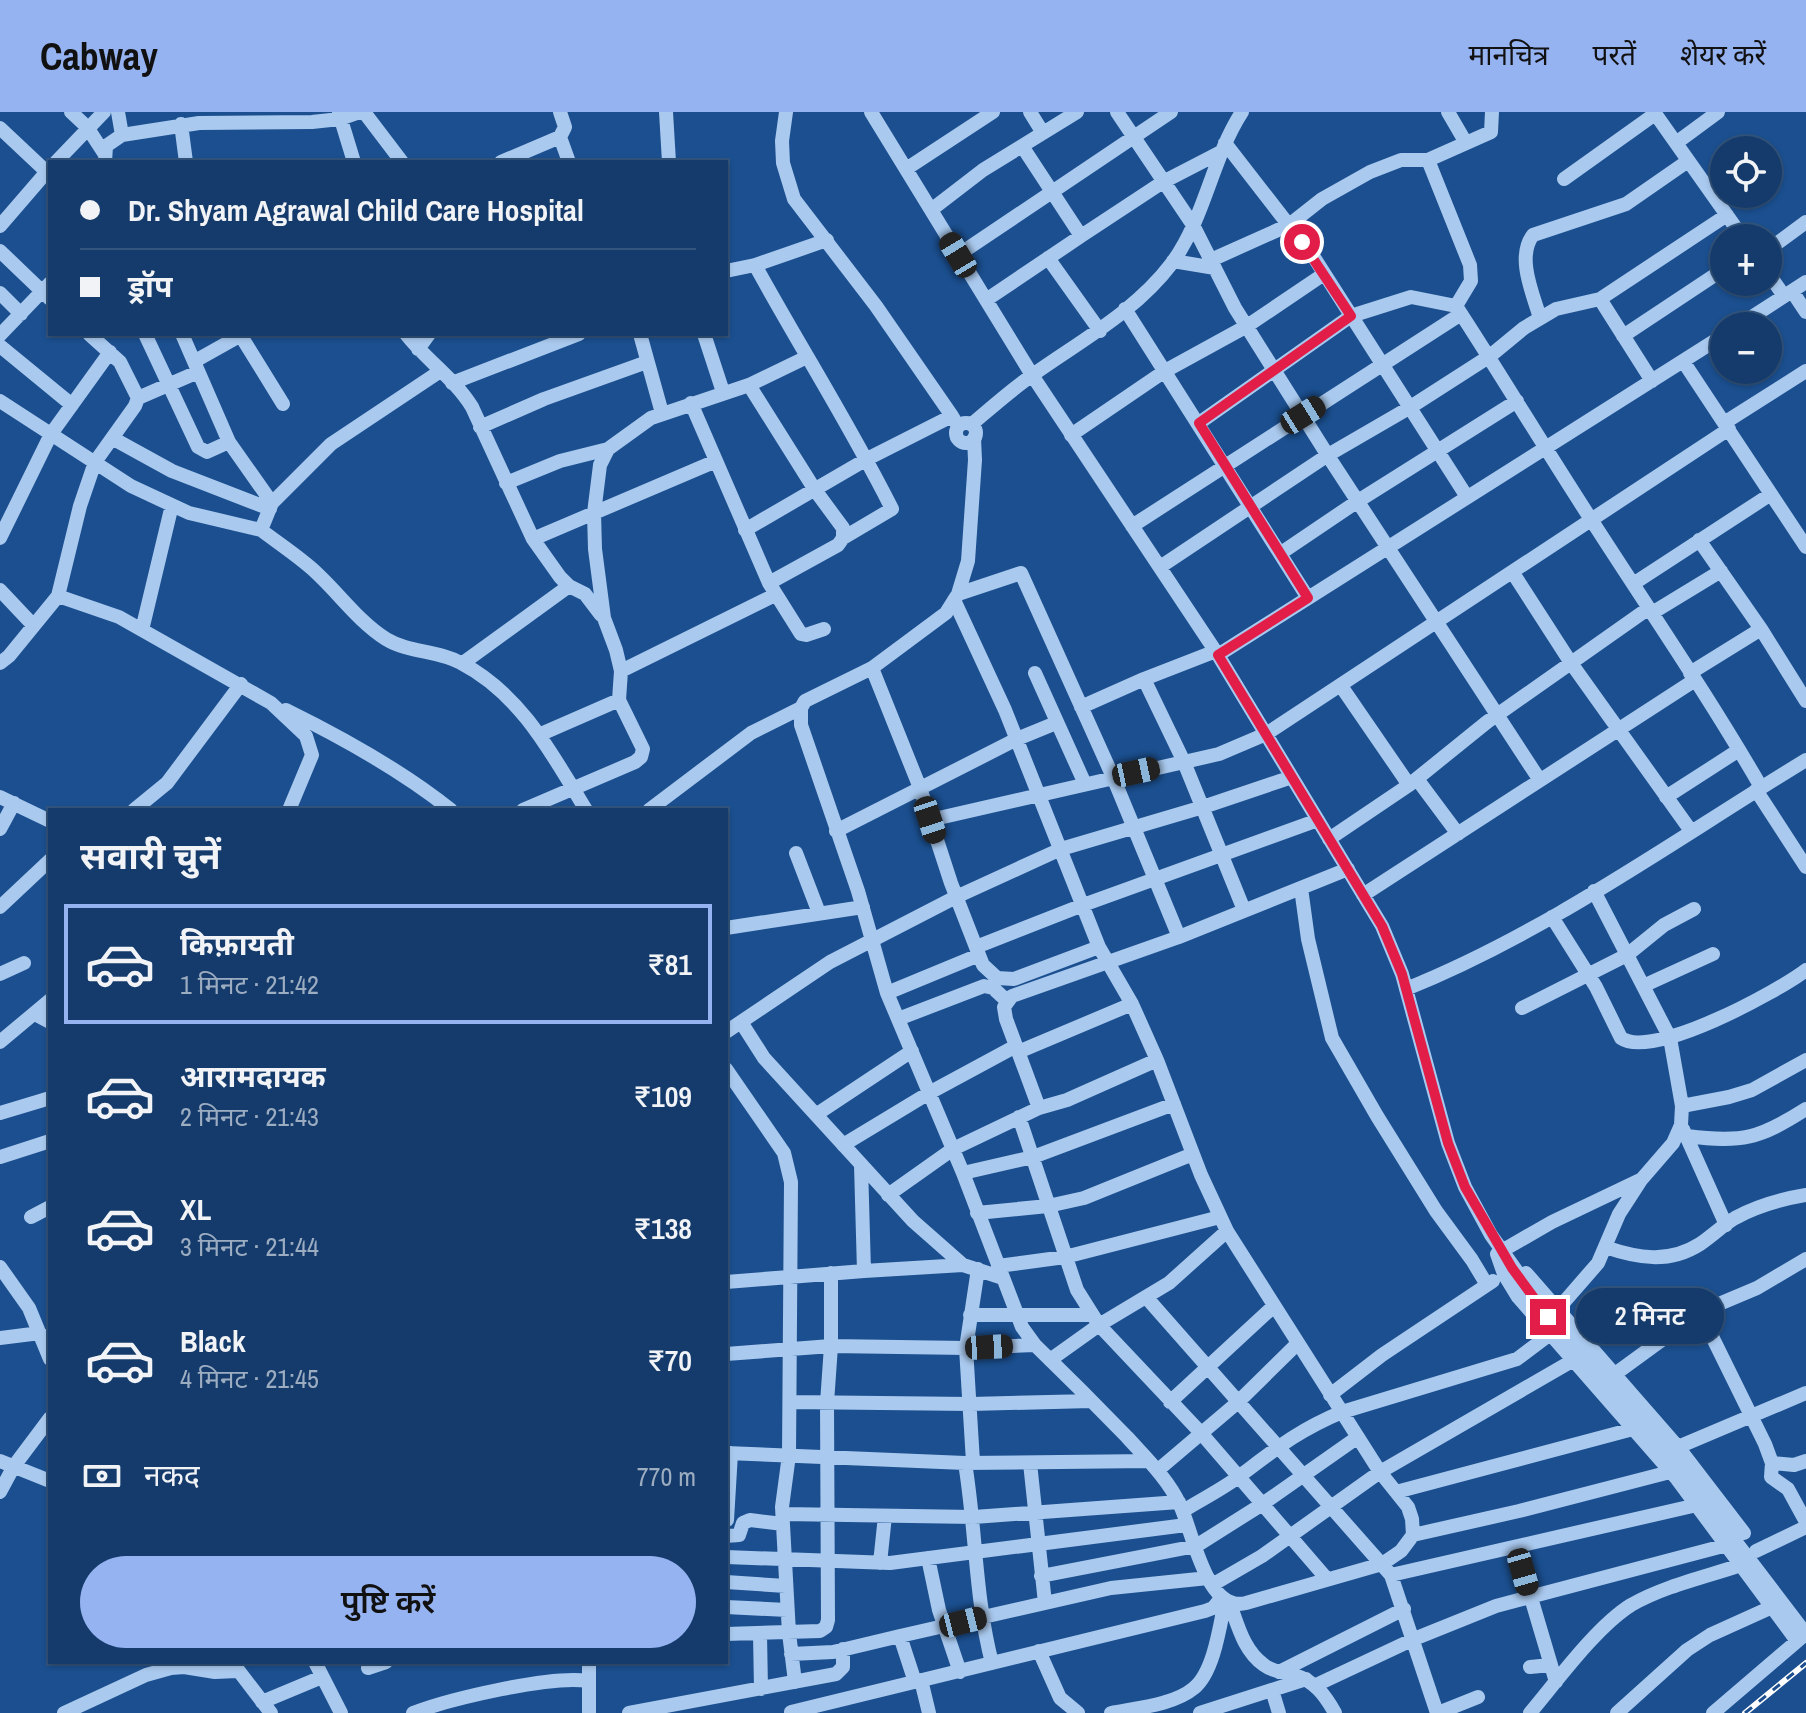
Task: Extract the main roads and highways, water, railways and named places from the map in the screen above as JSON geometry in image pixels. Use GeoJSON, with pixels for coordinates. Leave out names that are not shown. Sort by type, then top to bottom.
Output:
{"type":"FeatureCollection","features":[{"type":"Feature","properties":{"kind":"railway"},"geometry":{"type":"LineString","coordinates":[[1745,1713],[1806,1663]]}}]}
